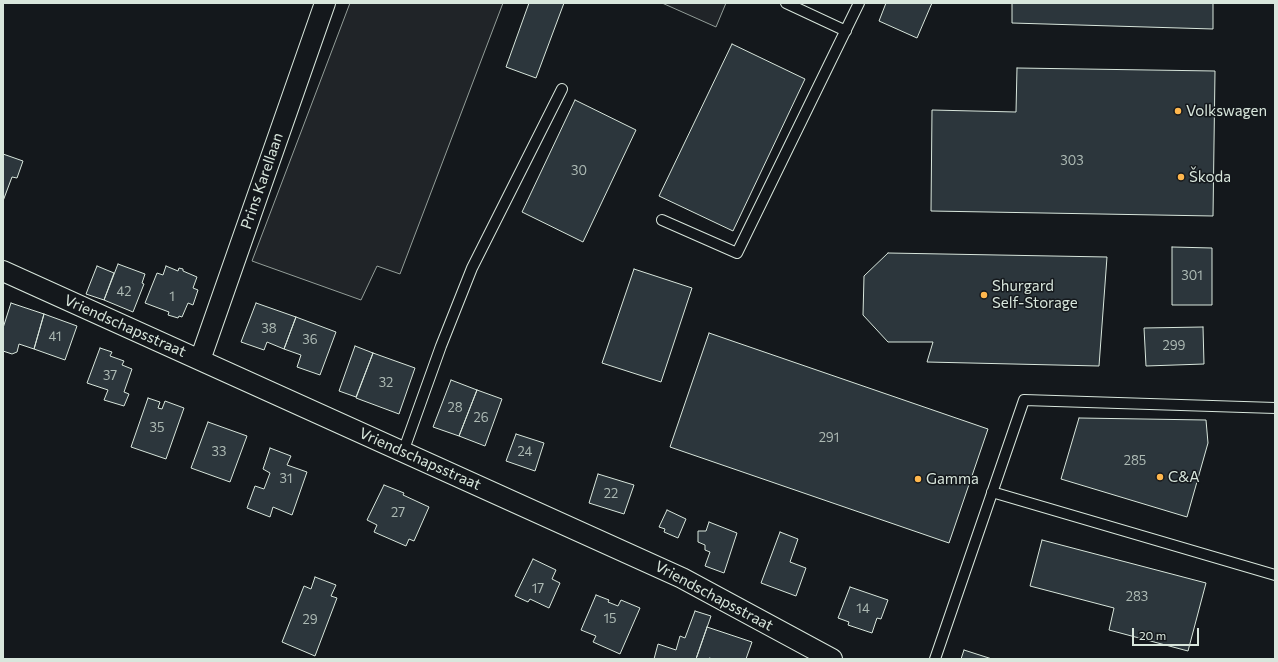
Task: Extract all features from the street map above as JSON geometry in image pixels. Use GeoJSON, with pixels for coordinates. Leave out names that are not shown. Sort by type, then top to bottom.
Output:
{"type":"FeatureCollection","features":[{"type":"Feature","properties":{"kind":"street","name":"Prins Karellaan"},"geometry":{"type":"LineString","coordinates":[[200,360],[325,3]]}},
{"type":"Feature","properties":{"kind":"street","name":"Vriendschapsstraat"},"geometry":{"type":"LineString","coordinates":[[3,271],[682,578],[832,659]]}},
{"type":"Feature","properties":{"kind":"lane"},"geometry":{"type":"LineString","coordinates":[[786,3],[846,31]]}},
{"type":"Feature","properties":{"kind":"lane"},"geometry":{"type":"LineString","coordinates":[[662,220],[737,253],[859,3]]}},
{"type":"Feature","properties":{"kind":"lane"},"geometry":{"type":"LineString","coordinates":[[403,452],[441,346],[472,268],[562,89]]}},
{"type":"Feature","properties":{"kind":"lane"},"geometry":{"type":"LineString","coordinates":[[935,659],[1024,400],[1275,408]]}},
{"type":"Feature","properties":{"kind":"lane"},"geometry":{"type":"LineString","coordinates":[[992,492],[1275,575]]}},
{"type":"Feature","properties":{"kind":"shaded area"},"geometry":{"type":"Polygon","coordinates":[[[350,3],[503,3],[400,274],[377,266],[361,300],[252,261],[350,3]]]}},
{"type":"Feature","properties":{"kind":"shaded area"},"geometry":{"type":"Polygon","coordinates":[[[662,3],[726,3],[716,27],[662,3]]]}},
{"type":"Feature","properties":{"kind":"building"},"geometry":{"type":"Polygon","coordinates":[[[529,3],[564,3],[536,78],[506,67],[529,3]]]}},
{"type":"Feature","properties":{"kind":"building"},"geometry":{"type":"Polygon","coordinates":[[[886,3],[932,3],[917,38],[879,21],[886,3]]]}},
{"type":"Feature","properties":{"kind":"building"},"geometry":{"type":"Polygon","coordinates":[[[1012,3],[1213,3],[1213,29],[1012,23],[1012,3]]]}},
{"type":"Feature","properties":{"kind":"building"},"geometry":{"type":"Polygon","coordinates":[[[732,44],[805,79],[733,231],[659,196],[732,44]]]}},
{"type":"Feature","properties":{"kind":"building"},"geometry":{"type":"Polygon","coordinates":[[[1017,68],[1215,71],[1213,216],[931,211],[932,110],[1016,112],[1017,68]]]}},
{"type":"Feature","properties":{"kind":"building"},"geometry":{"type":"Polygon","coordinates":[[[575,100],[636,130],[583,242],[522,212],[575,100]]]}},
{"type":"Feature","properties":{"kind":"building"},"geometry":{"type":"Polygon","coordinates":[[[3,154],[23,161],[17,178],[12,177],[3,201],[3,154]]]}},
{"type":"Feature","properties":{"kind":"building"},"geometry":{"type":"Polygon","coordinates":[[[1172,247],[1212,248],[1212,305],[1172,305],[1172,247]]]}},
{"type":"Feature","properties":{"kind":"building","name":"Shurgard Self-Storage"},"geometry":{"type":"Polygon","coordinates":[[[888,253],[1107,257],[1099,366],[927,362],[933,342],[888,342],[863,315],[864,276],[888,253]]]}},
{"type":"Feature","properties":{"kind":"building"},"geometry":{"type":"Polygon","coordinates":[[[118,264],[145,274],[142,283],[144,284],[133,312],[104,300],[118,264]]]}},
{"type":"Feature","properties":{"kind":"building"},"geometry":{"type":"Polygon","coordinates":[[[97,266],[114,273],[104,300],[86,294],[97,266]]]}},
{"type":"Feature","properties":{"kind":"building"},"geometry":{"type":"Polygon","coordinates":[[[166,266],[178,271],[179,268],[183,269],[183,271],[197,277],[193,288],[198,290],[193,305],[188,303],[182,317],[179,316],[178,318],[168,315],[169,312],[145,303],[157,273],[163,275],[166,266]]]}},
{"type":"Feature","properties":{"kind":"building"},"geometry":{"type":"Polygon","coordinates":[[[634,269],[692,288],[661,382],[602,363],[634,269]]]}},
{"type":"Feature","properties":{"kind":"building"},"geometry":{"type":"Polygon","coordinates":[[[11,303],[44,314],[34,349],[19,344],[17,352],[12,354],[3,351],[3,328],[11,303]]]}},
{"type":"Feature","properties":{"kind":"building"},"geometry":{"type":"Polygon","coordinates":[[[256,303],[296,317],[284,349],[267,342],[264,350],[241,342],[256,303]]]}},
{"type":"Feature","properties":{"kind":"building"},"geometry":{"type":"Polygon","coordinates":[[[44,314],[77,326],[65,360],[34,349],[44,314]]]}},
{"type":"Feature","properties":{"kind":"building"},"geometry":{"type":"Polygon","coordinates":[[[296,317],[336,332],[320,375],[297,367],[301,355],[284,349],[296,317]]]}},
{"type":"Feature","properties":{"kind":"building"},"geometry":{"type":"Polygon","coordinates":[[[1203,327],[1204,364],[1146,366],[1144,328],[1203,327]]]}},
{"type":"Feature","properties":{"kind":"building"},"geometry":{"type":"Polygon","coordinates":[[[709,333],[988,429],[949,543],[670,447],[709,333]]]}},
{"type":"Feature","properties":{"kind":"building"},"geometry":{"type":"Polygon","coordinates":[[[355,346],[373,353],[356,397],[339,391],[355,346]]]}},
{"type":"Feature","properties":{"kind":"building"},"geometry":{"type":"Polygon","coordinates":[[[100,348],[112,352],[110,356],[124,361],[122,365],[132,369],[124,392],[129,394],[124,406],[104,400],[108,390],[87,383],[100,348]]]}},
{"type":"Feature","properties":{"kind":"building"},"geometry":{"type":"Polygon","coordinates":[[[373,353],[415,368],[399,414],[356,398],[373,353]]]}},
{"type":"Feature","properties":{"kind":"building"},"geometry":{"type":"Polygon","coordinates":[[[451,380],[477,390],[459,436],[433,427],[451,380]]]}},
{"type":"Feature","properties":{"kind":"building"},"geometry":{"type":"Polygon","coordinates":[[[477,390],[502,399],[485,446],[459,436],[477,390]]]}},
{"type":"Feature","properties":{"kind":"building"},"geometry":{"type":"Polygon","coordinates":[[[148,398],[160,402],[158,408],[162,409],[165,401],[184,408],[166,459],[131,447],[148,398]]]}},
{"type":"Feature","properties":{"kind":"building"},"geometry":{"type":"Polygon","coordinates":[[[1079,418],[1206,420],[1208,443],[1187,517],[1061,479],[1079,418]]]}},
{"type":"Feature","properties":{"kind":"building"},"geometry":{"type":"Polygon","coordinates":[[[208,422],[247,436],[230,482],[191,468],[208,422]]]}},
{"type":"Feature","properties":{"kind":"building"},"geometry":{"type":"Polygon","coordinates":[[[516,434],[544,443],[535,471],[506,461],[516,434]]]}},
{"type":"Feature","properties":{"kind":"building"},"geometry":{"type":"Polygon","coordinates":[[[270,448],[291,456],[287,465],[307,472],[292,515],[273,507],[270,517],[247,508],[255,486],[264,489],[270,473],[263,469],[270,448]]]}},
{"type":"Feature","properties":{"kind":"building"},"geometry":{"type":"Polygon","coordinates":[[[598,474],[634,485],[624,514],[589,503],[598,474]]]}},
{"type":"Feature","properties":{"kind":"building"},"geometry":{"type":"Polygon","coordinates":[[[384,485],[404,493],[403,495],[429,507],[414,541],[409,539],[406,546],[374,532],[377,525],[367,520],[384,485]]]}},
{"type":"Feature","properties":{"kind":"building"},"geometry":{"type":"Polygon","coordinates":[[[667,510],[686,519],[678,538],[664,532],[665,529],[659,527],[667,510]]]}},
{"type":"Feature","properties":{"kind":"building"},"geometry":{"type":"Polygon","coordinates":[[[709,522],[737,533],[724,573],[705,566],[710,552],[705,550],[705,545],[698,542],[698,531],[706,531],[709,522]]]}},
{"type":"Feature","properties":{"kind":"building"},"geometry":{"type":"Polygon","coordinates":[[[780,532],[798,539],[790,562],[806,568],[796,596],[761,583],[780,532]]]}},
{"type":"Feature","properties":{"kind":"building"},"geometry":{"type":"Polygon","coordinates":[[[1042,540],[1206,583],[1188,651],[1109,630],[1114,608],[1030,586],[1042,540]]]}},
{"type":"Feature","properties":{"kind":"building"},"geometry":{"type":"Polygon","coordinates":[[[533,559],[556,570],[552,579],[560,583],[549,608],[530,599],[528,602],[515,596],[533,559]]]}},
{"type":"Feature","properties":{"kind":"building"},"geometry":{"type":"Polygon","coordinates":[[[315,577],[336,585],[331,596],[337,598],[315,656],[282,642],[304,586],[311,589],[315,577]]]}},
{"type":"Feature","properties":{"kind":"building"},"geometry":{"type":"Polygon","coordinates":[[[850,587],[888,600],[881,619],[877,618],[872,633],[848,625],[849,622],[838,618],[850,587]]]}},
{"type":"Feature","properties":{"kind":"building"},"geometry":{"type":"Polygon","coordinates":[[[596,595],[609,600],[608,602],[618,606],[621,600],[640,608],[620,654],[593,642],[596,636],[581,630],[596,595]]]}},
{"type":"Feature","properties":{"kind":"building"},"geometry":{"type":"Polygon","coordinates":[[[695,611],[711,616],[696,659],[654,659],[658,644],[676,650],[680,636],[685,638],[695,611]]]}},
{"type":"Feature","properties":{"kind":"building"},"geometry":{"type":"Polygon","coordinates":[[[707,627],[752,642],[746,659],[696,659],[707,627]]]}},
{"type":"Feature","properties":{"kind":"building"},"geometry":{"type":"Polygon","coordinates":[[[964,650],[992,659],[961,659],[964,650]]]}},
{"type":"Feature","properties":{"kind":"place","name":"Volkswagen"},"geometry":{"type":"Point","coordinates":[1178,111]}},
{"type":"Feature","properties":{"kind":"place","name":"Škoda"},"geometry":{"type":"Point","coordinates":[1181,177]}},
{"type":"Feature","properties":{"kind":"place","name":"Shurgard Self-Storage"},"geometry":{"type":"Point","coordinates":[984,295]}},
{"type":"Feature","properties":{"kind":"place","name":"C&A"},"geometry":{"type":"Point","coordinates":[1160,477]}},
{"type":"Feature","properties":{"kind":"place","name":"Gamma"},"geometry":{"type":"Point","coordinates":[918,479]}}]}
